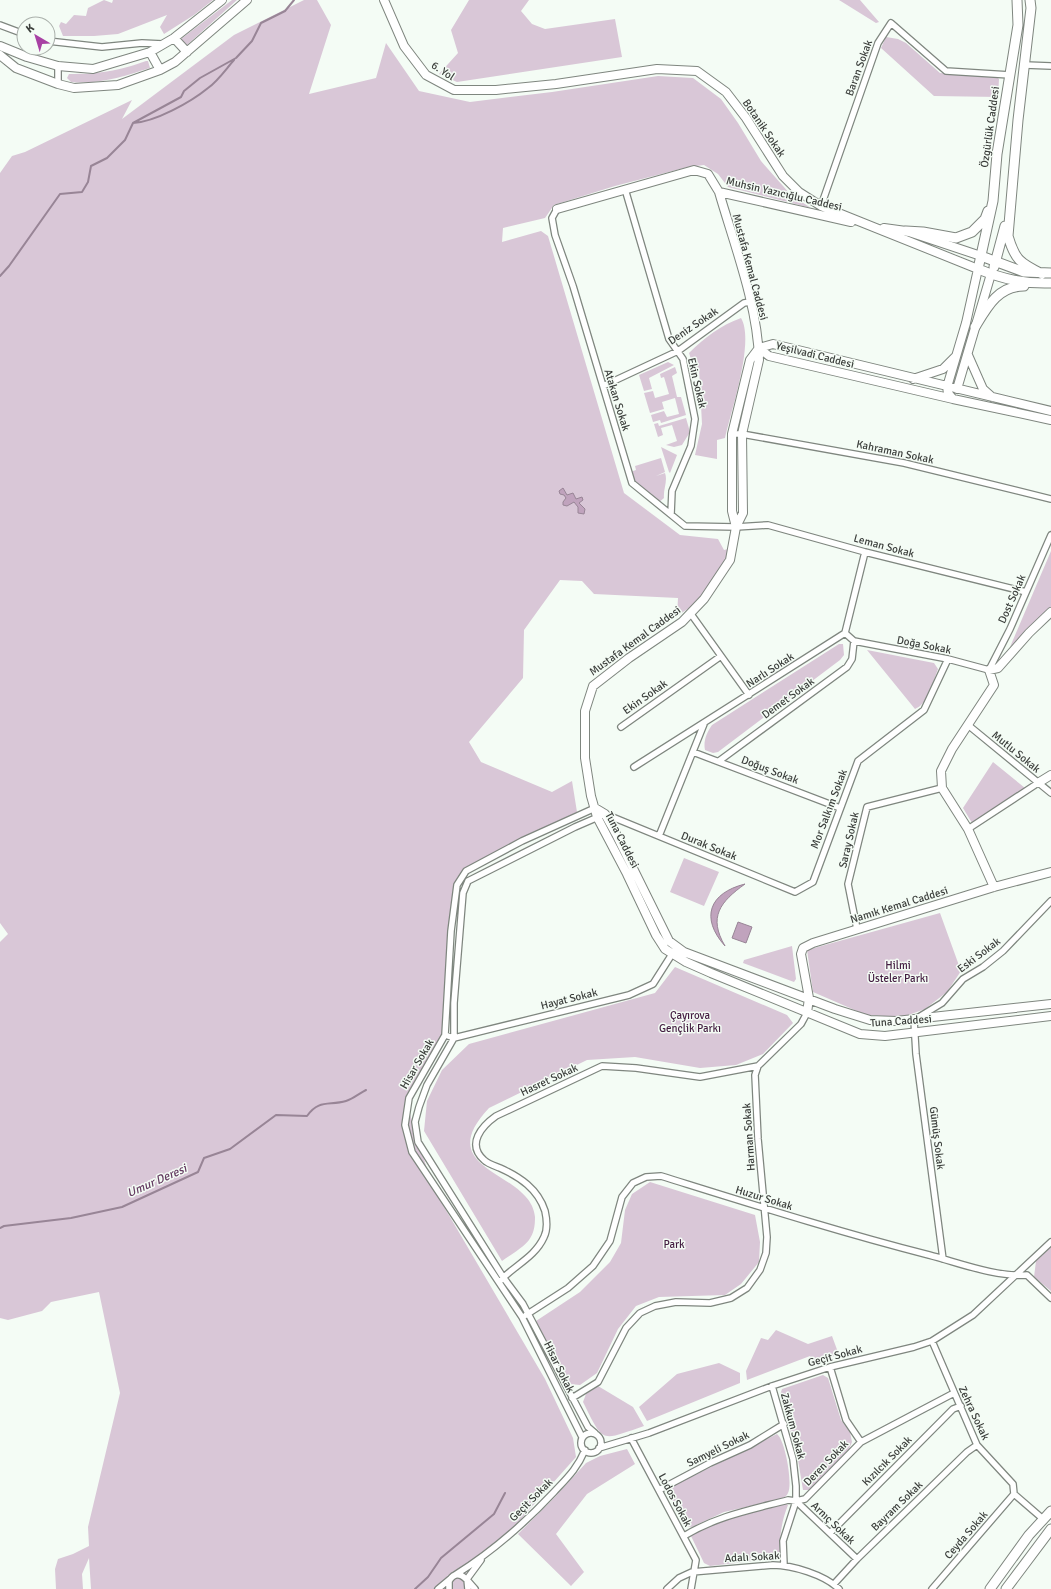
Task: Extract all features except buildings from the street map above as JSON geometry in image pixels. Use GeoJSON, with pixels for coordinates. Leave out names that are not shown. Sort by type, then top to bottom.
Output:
{"type":"FeatureCollection","features":[{"type":"Feature","properties":{"kind":"main road","name":"Özgürlük Caddesi"},"geometry":{"type":"LineString","coordinates":[[978,269],[993,201],[997,154],[1018,25],[1017,0]]}},
{"type":"Feature","properties":{"kind":"main road"},"geometry":{"type":"LineString","coordinates":[[1030,0],[1031,8],[1026,65],[1018,120],[1008,236],[1013,253],[1024,264],[1046,273]]}},
{"type":"Feature","properties":{"kind":"main road"},"geometry":{"type":"LineString","coordinates":[[906,231],[923,232],[956,238],[972,232],[985,219],[993,201]]}},
{"type":"Feature","properties":{"kind":"main road"},"geometry":{"type":"LineString","coordinates":[[991,274],[1010,208]]}},
{"type":"Feature","properties":{"kind":"main road"},"geometry":{"type":"LineString","coordinates":[[981,256],[1024,272],[1046,273]]}},
{"type":"Feature","properties":{"kind":"main road","name":"Muhsin Yazıcığlu Caddesi"},"geometry":{"type":"LineString","coordinates":[[978,269],[1021,283],[1051,283]]}},
{"type":"Feature","properties":{"kind":"main road"},"geometry":{"type":"LineString","coordinates":[[975,327],[997,295],[1014,286],[1031,286],[1051,283]]}},
{"type":"Feature","properties":{"kind":"main road"},"geometry":{"type":"LineString","coordinates":[[990,1589],[1051,1510]]}},
{"type":"Feature","properties":{"kind":"main road"},"geometry":{"type":"LineString","coordinates":[[1006,1589],[1051,1529]]}},
{"type":"Feature","properties":{"kind":"street"},"geometry":{"type":"LineString","coordinates":[[0,46],[27,57],[58,66],[93,69],[150,52],[174,38],[222,0]]}},
{"type":"Feature","properties":{"kind":"street"},"geometry":{"type":"LineString","coordinates":[[0,55],[16,68],[58,84],[74,88],[118,85],[160,70],[175,62],[247,0]]}},
{"type":"Feature","properties":{"kind":"street","name":"6. Yol"},"geometry":{"type":"LineString","coordinates":[[384,0],[404,46],[426,75],[454,90],[496,90],[556,84]]}},
{"type":"Feature","properties":{"kind":"street","name":"Baran Sokak"},"geometry":{"type":"LineString","coordinates":[[821,206],[878,43],[891,23],[946,71],[1010,75]]}},
{"type":"Feature","properties":{"kind":"street"},"geometry":{"type":"LineString","coordinates":[[0,25],[16,31]]}},
{"type":"Feature","properties":{"kind":"street"},"geometry":{"type":"LineString","coordinates":[[174,38],[187,52]]}},
{"type":"Feature","properties":{"kind":"street"},"geometry":{"type":"LineString","coordinates":[[56,42],[102,47],[142,43],[164,44]]}},
{"type":"Feature","properties":{"kind":"street"},"geometry":{"type":"LineString","coordinates":[[142,43],[150,52],[160,70]]}},
{"type":"Feature","properties":{"kind":"street"},"geometry":{"type":"LineString","coordinates":[[1026,65],[1051,66]]}},
{"type":"Feature","properties":{"kind":"street"},"geometry":{"type":"LineString","coordinates":[[58,66],[58,84]]}},
{"type":"Feature","properties":{"kind":"street","name":"Botanik Sokak"},"geometry":{"type":"LineString","coordinates":[[556,84],[657,69],[698,71],[726,92],[746,118],[783,176],[799,192],[821,206],[876,227]]}},
{"type":"Feature","properties":{"kind":"street","name":"Muhsin Yazıcığlu Caddesi"},"geometry":{"type":"LineString","coordinates":[[557,209],[694,170],[708,174],[719,192],[876,227],[906,231],[981,256]]}},
{"type":"Feature","properties":{"kind":"street","name":"Ekin Sokak"},"geometry":{"type":"LineString","coordinates":[[625,189],[669,339],[683,359],[695,419],[691,446],[672,491],[671,514]]}},
{"type":"Feature","properties":{"kind":"street","name":"Mustafa Kemal Caddesi"},"geometry":{"type":"LineString","coordinates":[[595,808],[585,758],[585,711],[593,686],[629,658],[682,622],[691,614],[704,599],[730,560],[736,527],[743,513],[742,434],[759,360],[759,348],[750,302],[719,192]]}},
{"type":"Feature","properties":{"kind":"street","name":"Atakan Sokak"},"geometry":{"type":"LineString","coordinates":[[557,209],[552,218],[555,235],[573,286],[632,483],[685,526],[736,527]]}},
{"type":"Feature","properties":{"kind":"street","name":"Muhsin Yazıcığlu Caddesi"},"geometry":{"type":"LineString","coordinates":[[876,227],[978,269]]}},
{"type":"Feature","properties":{"kind":"street"},"geometry":{"type":"LineString","coordinates":[[953,399],[948,393],[946,387],[966,322],[978,269]]}},
{"type":"Feature","properties":{"kind":"street"},"geometry":{"type":"LineString","coordinates":[[958,390],[991,274]]}},
{"type":"Feature","properties":{"kind":"street","name":"Deniz Sokak"},"geometry":{"type":"LineString","coordinates":[[603,386],[678,351],[744,303],[750,302]]}},
{"type":"Feature","properties":{"kind":"street","name":"Yeşilvadi Caddesi"},"geometry":{"type":"LineString","coordinates":[[759,348],[773,344],[994,399],[1051,411]]}},
{"type":"Feature","properties":{"kind":"street","name":"Mustafa Kemal Caddesi"},"geometry":{"type":"LineString","coordinates":[[736,527],[732,511],[732,434],[750,360],[759,348]]}},
{"type":"Feature","properties":{"kind":"street","name":"Yeşilvadi Caddesi"},"geometry":{"type":"LineString","coordinates":[[759,348],[769,356],[953,399],[1051,420]]}},
{"type":"Feature","properties":{"kind":"street"},"geometry":{"type":"LineString","coordinates":[[968,355],[983,389],[994,399]]}},
{"type":"Feature","properties":{"kind":"street"},"geometry":{"type":"LineString","coordinates":[[912,379],[943,369],[956,357]]}},
{"type":"Feature","properties":{"kind":"street","name":"Kahraman Sokak"},"geometry":{"type":"LineString","coordinates":[[732,434],[742,434],[904,463],[1051,499]]}},
{"type":"Feature","properties":{"kind":"street","name":"Leman Sokak"},"geometry":{"type":"LineString","coordinates":[[736,527],[768,525],[865,552],[1026,592]]}},
{"type":"Feature","properties":{"kind":"street","name":"Dost Sokak"},"geometry":{"type":"LineString","coordinates":[[989,670],[1051,535]]}},
{"type":"Feature","properties":{"kind":"street"},"geometry":{"type":"LineString","coordinates":[[854,641],[845,634],[865,552]]}},
{"type":"Feature","properties":{"kind":"street"},"geometry":{"type":"LineString","coordinates":[[994,887],[968,829],[942,788],[942,771],[952,749],[994,685],[989,670],[998,668],[1029,633],[1051,612]]}},
{"type":"Feature","properties":{"kind":"street"},"geometry":{"type":"LineString","coordinates":[[691,614],[749,695]]}},
{"type":"Feature","properties":{"kind":"street","name":"Narlı Sokak"},"geometry":{"type":"LineString","coordinates":[[634,767],[845,634]]}},
{"type":"Feature","properties":{"kind":"street","name":"Doğa Sokak"},"geometry":{"type":"LineString","coordinates":[[854,641],[948,659],[989,670]]}},
{"type":"Feature","properties":{"kind":"street","name":"Demet Sokak"},"geometry":{"type":"LineString","coordinates":[[718,761],[847,667],[852,659],[854,641]]}},
{"type":"Feature","properties":{"kind":"street","name":"Ekin Sokak"},"geometry":{"type":"LineString","coordinates":[[621,727],[721,656]]}},
{"type":"Feature","properties":{"kind":"street","name":"Mor Salkım Sokak"},"geometry":{"type":"LineString","coordinates":[[812,882],[858,761],[924,710],[948,659]]}},
{"type":"Feature","properties":{"kind":"street"},"geometry":{"type":"LineString","coordinates":[[659,836],[704,723]]}},
{"type":"Feature","properties":{"kind":"street","name":"Mutlu Sokak"},"geometry":{"type":"LineString","coordinates":[[968,726],[1051,793]]}},
{"type":"Feature","properties":{"kind":"street","name":"Doğuş Sokak"},"geometry":{"type":"LineString","coordinates":[[692,752],[840,808]]}},
{"type":"Feature","properties":{"kind":"street"},"geometry":{"type":"LineString","coordinates":[[968,829],[1051,775]]}},
{"type":"Feature","properties":{"kind":"street","name":"Saray Sokak"},"geometry":{"type":"LineString","coordinates":[[857,929],[848,884],[867,807],[942,788]]}},
{"type":"Feature","properties":{"kind":"street","name":"Tuna Caddesi"},"geometry":{"type":"LineString","coordinates":[[595,808],[601,816],[656,935],[665,949],[684,952],[835,1009],[870,1020],[896,1022],[1051,1004]]}},
{"type":"Feature","properties":{"kind":"street","name":"Hisar Sokak"},"geometry":{"type":"LineString","coordinates":[[582,1437],[522,1317],[412,1152],[405,1125],[409,1098],[445,1035],[451,931],[457,885],[466,871],[522,841],[595,808]]}},
{"type":"Feature","properties":{"kind":"street"},"geometry":{"type":"LineString","coordinates":[[445,1035],[454,1038],[454,1003],[463,893],[468,881],[568,830],[601,816]]}},
{"type":"Feature","properties":{"kind":"street","name":"Durak Sokak"},"geometry":{"type":"LineString","coordinates":[[601,816],[659,836],[795,892],[812,882]]}},
{"type":"Feature","properties":{"kind":"street","name":"Namık Kemal Caddesi"},"geometry":{"type":"LineString","coordinates":[[809,998],[801,954],[803,948],[857,929],[994,887],[1051,872]]}},
{"type":"Feature","properties":{"kind":"street","name":"Eski Sokak"},"geometry":{"type":"LineString","coordinates":[[914,1020],[942,1004],[963,979],[983,967],[1003,951],[1051,901]]}},
{"type":"Feature","properties":{"kind":"street","name":"Tuna Caddesi"},"geometry":{"type":"LineString","coordinates":[[675,950],[711,973],[860,1034],[885,1036],[1051,1016]]}},
{"type":"Feature","properties":{"kind":"street","name":"Hayat Sokak"},"geometry":{"type":"LineString","coordinates":[[454,1038],[629,995],[653,984],[675,950]]}},
{"type":"Feature","properties":{"kind":"street"},"geometry":{"type":"LineString","coordinates":[[758,1066],[801,1024],[807,1013],[809,998]]}},
{"type":"Feature","properties":{"kind":"street","name":"Gümüş Sokak"},"geometry":{"type":"LineString","coordinates":[[914,1020],[943,1259]]}},
{"type":"Feature","properties":{"kind":"street","name":"Hisar Sokak"},"geometry":{"type":"LineString","coordinates":[[454,1038],[427,1084],[419,1106],[415,1122],[418,1142],[503,1277],[529,1314],[572,1398],[588,1427],[594,1433]]}},
{"type":"Feature","properties":{"kind":"street","name":"Hasret Sokak"},"geometry":{"type":"LineString","coordinates":[[498,1283],[503,1277],[533,1253],[544,1237],[548,1221],[542,1204],[534,1190],[514,1175],[484,1161],[477,1151],[477,1135],[483,1126],[496,1116],[602,1066],[636,1068],[700,1077],[758,1066]]}},
{"type":"Feature","properties":{"kind":"street","name":"Harman Sokak"},"geometry":{"type":"LineString","coordinates":[[572,1398],[598,1382],[626,1328],[640,1313],[654,1306],[676,1302],[710,1303],[732,1298],[747,1288],[760,1270],[766,1253],[767,1237],[755,1082],[755,1075],[758,1066]]}},
{"type":"Feature","properties":{"kind":"street","name":"Huzur Sokak"},"geometry":{"type":"LineString","coordinates":[[522,1317],[568,1288],[594,1266],[610,1240],[622,1196],[633,1183],[646,1177],[662,1176],[851,1235],[1013,1276],[1027,1275],[1051,1298]]}},
{"type":"Feature","properties":{"kind":"street","name":"Geçit Sokak"},"geometry":{"type":"LineString","coordinates":[[599,1448],[631,1438],[772,1386],[830,1367],[914,1347],[932,1341],[973,1315],[1051,1242]]}},
{"type":"Feature","properties":{"kind":"street","name":"Zehra Sokak"},"geometry":{"type":"LineString","coordinates":[[932,1341],[977,1445],[1013,1484],[1014,1494],[1043,1519]]}},
{"type":"Feature","properties":{"kind":"street"},"geometry":{"type":"LineString","coordinates":[[830,1367],[846,1420],[861,1442]]}},
{"type":"Feature","properties":{"kind":"street","name":"Zakkum Sokak"},"geometry":{"type":"LineString","coordinates":[[772,1386],[793,1459],[796,1501],[783,1541],[784,1565]]}},
{"type":"Feature","properties":{"kind":"street","name":"Deren Sokak"},"geometry":{"type":"LineString","coordinates":[[684,1536],[704,1524],[725,1516],[788,1500],[796,1501],[805,1499],[861,1442],[954,1393]]}},
{"type":"Feature","properties":{"kind":"street","name":"Kızılcık Sokak"},"geometry":{"type":"LineString","coordinates":[[830,1533],[953,1409],[961,1406]]}},
{"type":"Feature","properties":{"kind":"street","name":"Samyeli Sokak"},"geometry":{"type":"LineString","coordinates":[[659,1490],[710,1463],[750,1445],[784,1424]]}},
{"type":"Feature","properties":{"kind":"street"},"geometry":{"type":"LineString","coordinates":[[589,1433],[594,1433],[600,1438],[599,1448],[591,1452],[585,1450],[581,1445],[582,1437],[589,1433]]}},
{"type":"Feature","properties":{"kind":"street","name":"Lodos Sokak"},"geometry":{"type":"LineString","coordinates":[[631,1438],[696,1560],[692,1572],[691,1589]]}},
{"type":"Feature","properties":{"kind":"street","name":"Bayram Sokak"},"geometry":{"type":"LineString","coordinates":[[836,1587],[857,1559],[967,1452],[977,1445]]}},
{"type":"Feature","properties":{"kind":"street","name":"Geçit Sokak"},"geometry":{"type":"LineString","coordinates":[[484,1557],[529,1518],[579,1465],[585,1450]]}},
{"type":"Feature","properties":{"kind":"street","name":"Ceyda Sokak"},"geometry":{"type":"LineString","coordinates":[[932,1589],[1014,1494]]}},
{"type":"Feature","properties":{"kind":"street","name":"Arnıç Sokak"},"geometry":{"type":"LineString","coordinates":[[796,1501],[857,1559]]}},
{"type":"Feature","properties":{"kind":"street"},"geometry":{"type":"LineString","coordinates":[[438,1589],[453,1577],[484,1557]]}},
{"type":"Feature","properties":{"kind":"street"},"geometry":{"type":"LineString","coordinates":[[468,1589],[467,1579],[484,1557]]}},
{"type":"Feature","properties":{"kind":"street","name":"Adalı Sokak"},"geometry":{"type":"LineString","coordinates":[[667,1589],[679,1578],[692,1572],[784,1565],[825,1579],[836,1587]]}},
{"type":"Feature","properties":{"kind":"street"},"geometry":{"type":"LineString","coordinates":[[453,1577],[463,1576],[475,1589]]}},
{"type":"Feature","properties":{"kind":"street"},"geometry":{"type":"LineString","coordinates":[[449,1589],[448,1585],[453,1577]]}},
{"type":"Feature","properties":{"kind":"green space"},"geometry":{"type":"Polygon","coordinates":[[[104,0],[112,3],[113,0],[213,0],[194,15],[164,34],[160,27],[167,15],[118,34],[63,36],[59,26],[61,22],[66,24],[74,15],[86,16],[88,8],[104,0]]]}},
{"type":"Feature","properties":{"kind":"green space"},"geometry":{"type":"Polygon","coordinates":[[[232,0],[237,0],[187,45],[181,39],[232,0]]]}},
{"type":"Feature","properties":{"kind":"green space"},"geometry":{"type":"Polygon","coordinates":[[[304,0],[317,0],[331,25],[309,94],[376,78],[386,43],[419,91],[470,102],[552,92],[658,76],[693,78],[721,99],[738,123],[761,161],[791,195],[811,208],[728,187],[718,174],[704,165],[688,167],[615,186],[554,205],[545,218],[503,228],[502,242],[541,231],[548,236],[624,493],[680,535],[718,539],[724,550],[728,549],[728,559],[698,602],[677,616],[678,598],[594,594],[582,581],[560,580],[524,630],[523,678],[469,742],[481,762],[552,792],[572,781],[577,812],[465,870],[456,886],[444,1036],[408,1108],[433,1188],[545,1379],[573,1438],[576,1457],[513,1528],[467,1570],[465,1580],[468,1589],[91,1589],[89,1558],[82,1574],[83,1589],[56,1589],[55,1569],[58,1559],[89,1546],[88,1527],[120,1393],[99,1292],[51,1302],[42,1311],[8,1320],[0,1318],[0,942],[8,934],[0,923],[0,173],[12,156],[25,152],[132,100],[122,119],[234,35],[304,0]]]}},
{"type":"Feature","properties":{"kind":"green space"},"geometry":{"type":"Polygon","coordinates":[[[469,0],[529,0],[521,11],[532,24],[545,29],[615,19],[622,57],[457,82],[439,74],[458,53],[451,30],[469,0]]]}},
{"type":"Feature","properties":{"kind":"green space"},"geometry":{"type":"Polygon","coordinates":[[[839,0],[860,0],[879,22],[876,23],[839,0]]]}},
{"type":"Feature","properties":{"kind":"green space"},"geometry":{"type":"Polygon","coordinates":[[[886,37],[898,39],[906,43],[940,73],[997,77],[999,79],[998,97],[934,96],[881,48],[886,37]]]}},
{"type":"Feature","properties":{"kind":"green space"},"geometry":{"type":"Polygon","coordinates":[[[148,61],[150,68],[111,79],[81,83],[71,82],[67,78],[69,74],[108,71],[148,61]]]}},
{"type":"Feature","properties":{"kind":"green space"},"geometry":{"type":"Polygon","coordinates":[[[741,318],[745,329],[744,359],[725,438],[717,440],[717,459],[695,455],[702,424],[699,368],[693,365],[689,353],[713,332],[741,318]]]}},
{"type":"Feature","properties":{"kind":"green space"},"geometry":{"type":"Polygon","coordinates":[[[668,362],[674,365],[649,378],[652,389],[644,391],[639,375],[668,362]]]}},
{"type":"Feature","properties":{"kind":"green space"},"geometry":{"type":"Polygon","coordinates":[[[675,367],[677,373],[672,376],[677,397],[681,397],[686,415],[661,423],[660,420],[653,422],[651,415],[664,411],[667,417],[679,414],[675,398],[662,402],[664,409],[650,413],[644,393],[653,391],[655,398],[669,394],[664,377],[661,378],[660,374],[675,367]]]}},
{"type":"Feature","properties":{"kind":"green space"},"geometry":{"type":"Polygon","coordinates":[[[686,418],[690,432],[682,445],[674,447],[666,445],[677,441],[672,425],[661,428],[663,435],[658,437],[654,424],[658,423],[659,426],[686,418]]]}},
{"type":"Feature","properties":{"kind":"green space"},"geometry":{"type":"Polygon","coordinates":[[[661,447],[677,455],[670,473],[669,472],[661,447]]]}},
{"type":"Feature","properties":{"kind":"green space"},"geometry":{"type":"Polygon","coordinates":[[[661,458],[665,472],[656,476],[665,473],[666,479],[664,498],[658,503],[636,485],[630,472],[636,470],[635,466],[661,458]]]}},
{"type":"Feature","properties":{"kind":"green space"},"geometry":{"type":"Polygon","coordinates":[[[1051,551],[1051,608],[1010,647],[1051,551]]]}},
{"type":"Feature","properties":{"kind":"green space"},"geometry":{"type":"Polygon","coordinates":[[[839,644],[843,644],[844,655],[840,660],[718,752],[713,753],[705,750],[706,737],[712,725],[839,644]]]}},
{"type":"Feature","properties":{"kind":"green space"},"geometry":{"type":"Polygon","coordinates":[[[867,650],[934,663],[938,669],[930,692],[920,706],[915,709],[867,650]]]}},
{"type":"Feature","properties":{"kind":"green space"},"geometry":{"type":"Polygon","coordinates":[[[993,762],[1025,788],[972,823],[963,808],[993,762]]]}},
{"type":"Feature","properties":{"kind":"green space"},"geometry":{"type":"Polygon","coordinates":[[[684,858],[719,872],[704,906],[670,892],[684,858]]]}},
{"type":"Feature","properties":{"kind":"green space","name":"Hilmi Üsteler Parkı"},"geometry":{"type":"Polygon","coordinates":[[[940,913],[961,971],[947,992],[925,1009],[903,1017],[866,1015],[813,992],[807,950],[940,913]]]}},
{"type":"Feature","properties":{"kind":"green space"},"geometry":{"type":"Polygon","coordinates":[[[792,946],[796,979],[794,982],[743,963],[744,960],[792,946]]]}},
{"type":"Feature","properties":{"kind":"green space","name":"Çayırova Gençlik Parkı"},"geometry":{"type":"Polygon","coordinates":[[[675,967],[787,1015],[793,1023],[763,1054],[736,1065],[700,1068],[635,1057],[587,1060],[489,1108],[474,1129],[470,1145],[476,1158],[488,1169],[518,1189],[529,1201],[535,1217],[534,1229],[529,1240],[520,1249],[502,1261],[424,1131],[427,1101],[442,1070],[469,1044],[655,993],[675,967]]]}},
{"type":"Feature","properties":{"kind":"green space","name":"Park"},"geometry":{"type":"Polygon","coordinates":[[[650,1182],[755,1215],[760,1242],[759,1262],[741,1284],[725,1295],[659,1297],[636,1306],[618,1329],[597,1373],[580,1385],[569,1384],[536,1321],[580,1292],[610,1262],[621,1243],[625,1210],[632,1194],[650,1182]]]}},
{"type":"Feature","properties":{"kind":"green space"},"geometry":{"type":"Polygon","coordinates":[[[1051,1247],[1051,1291],[1034,1277],[1036,1261],[1051,1247]]]}},
{"type":"Feature","properties":{"kind":"green space"},"geometry":{"type":"Polygon","coordinates":[[[776,1330],[808,1344],[832,1336],[839,1355],[812,1361],[810,1356],[747,1380],[746,1371],[761,1338],[768,1340],[776,1330]]]}},
{"type":"Feature","properties":{"kind":"green space"},"geometry":{"type":"Polygon","coordinates":[[[719,1363],[740,1373],[740,1383],[647,1421],[639,1407],[677,1374],[719,1363]]]}},
{"type":"Feature","properties":{"kind":"green space"},"geometry":{"type":"Polygon","coordinates":[[[823,1375],[828,1378],[841,1420],[850,1432],[852,1442],[849,1449],[809,1490],[803,1490],[798,1460],[780,1395],[782,1389],[823,1375]]]}},
{"type":"Feature","properties":{"kind":"green space"},"geometry":{"type":"Polygon","coordinates":[[[598,1386],[633,1407],[644,1426],[611,1436],[600,1432],[595,1426],[583,1402],[586,1394],[598,1386]]]}},
{"type":"Feature","properties":{"kind":"green space"},"geometry":{"type":"Polygon","coordinates":[[[777,1434],[783,1444],[789,1472],[790,1480],[787,1495],[781,1499],[724,1512],[692,1527],[686,1526],[667,1491],[669,1488],[777,1434]]]}},
{"type":"Feature","properties":{"kind":"green space"},"geometry":{"type":"Polygon","coordinates":[[[627,1449],[635,1464],[587,1494],[556,1534],[584,1572],[571,1586],[518,1534],[586,1463],[600,1456],[627,1449]]]}},
{"type":"Feature","properties":{"kind":"green space"},"geometry":{"type":"Polygon","coordinates":[[[785,1503],[788,1505],[781,1531],[780,1558],[710,1566],[704,1563],[691,1536],[713,1524],[749,1512],[785,1503]]]}},
{"type":"Feature","properties":{"kind":"shaded area"},"geometry":{"type":"Polygon","coordinates":[[[563,488],[567,495],[573,493],[576,499],[582,497],[583,500],[579,503],[585,509],[584,514],[578,513],[578,507],[574,502],[567,506],[563,505],[566,498],[564,495],[560,494],[559,491],[563,488]]]}},
{"type":"Feature","properties":{"kind":"shaded area"},"geometry":{"type":"Polygon","coordinates":[[[745,884],[729,897],[719,911],[717,927],[725,946],[717,936],[713,926],[711,916],[712,908],[716,900],[723,894],[733,888],[745,884]]]}},
{"type":"Feature","properties":{"kind":"shaded area"},"geometry":{"type":"Polygon","coordinates":[[[738,922],[752,927],[746,943],[732,938],[738,922]]]}},
{"type":"Feature","properties":{"kind":"waterway"},"geometry":{"type":"LineString","coordinates":[[0,276],[9,266],[60,194],[82,192],[88,182],[91,166],[107,158],[125,140],[133,123],[181,97],[184,91],[200,78],[236,58],[252,41],[261,23],[285,11],[294,0]]}},
{"type":"Feature","properties":{"kind":"waterway"},"geometry":{"type":"LineString","coordinates":[[133,123],[142,122],[162,115],[192,99],[212,85],[234,60]]}},
{"type":"Feature","properties":{"kind":"waterway","name":"Umur Deresi"},"geometry":{"type":"LineString","coordinates":[[0,1228],[4,1226],[71,1218],[122,1207],[198,1172],[204,1158],[230,1149],[276,1115],[307,1116],[311,1111],[320,1105],[346,1101],[366,1090]]}},
{"type":"Feature","properties":{"kind":"waterway"},"geometry":{"type":"LineString","coordinates":[[415,1589],[428,1577],[441,1558],[494,1514],[505,1493]]}}]}
